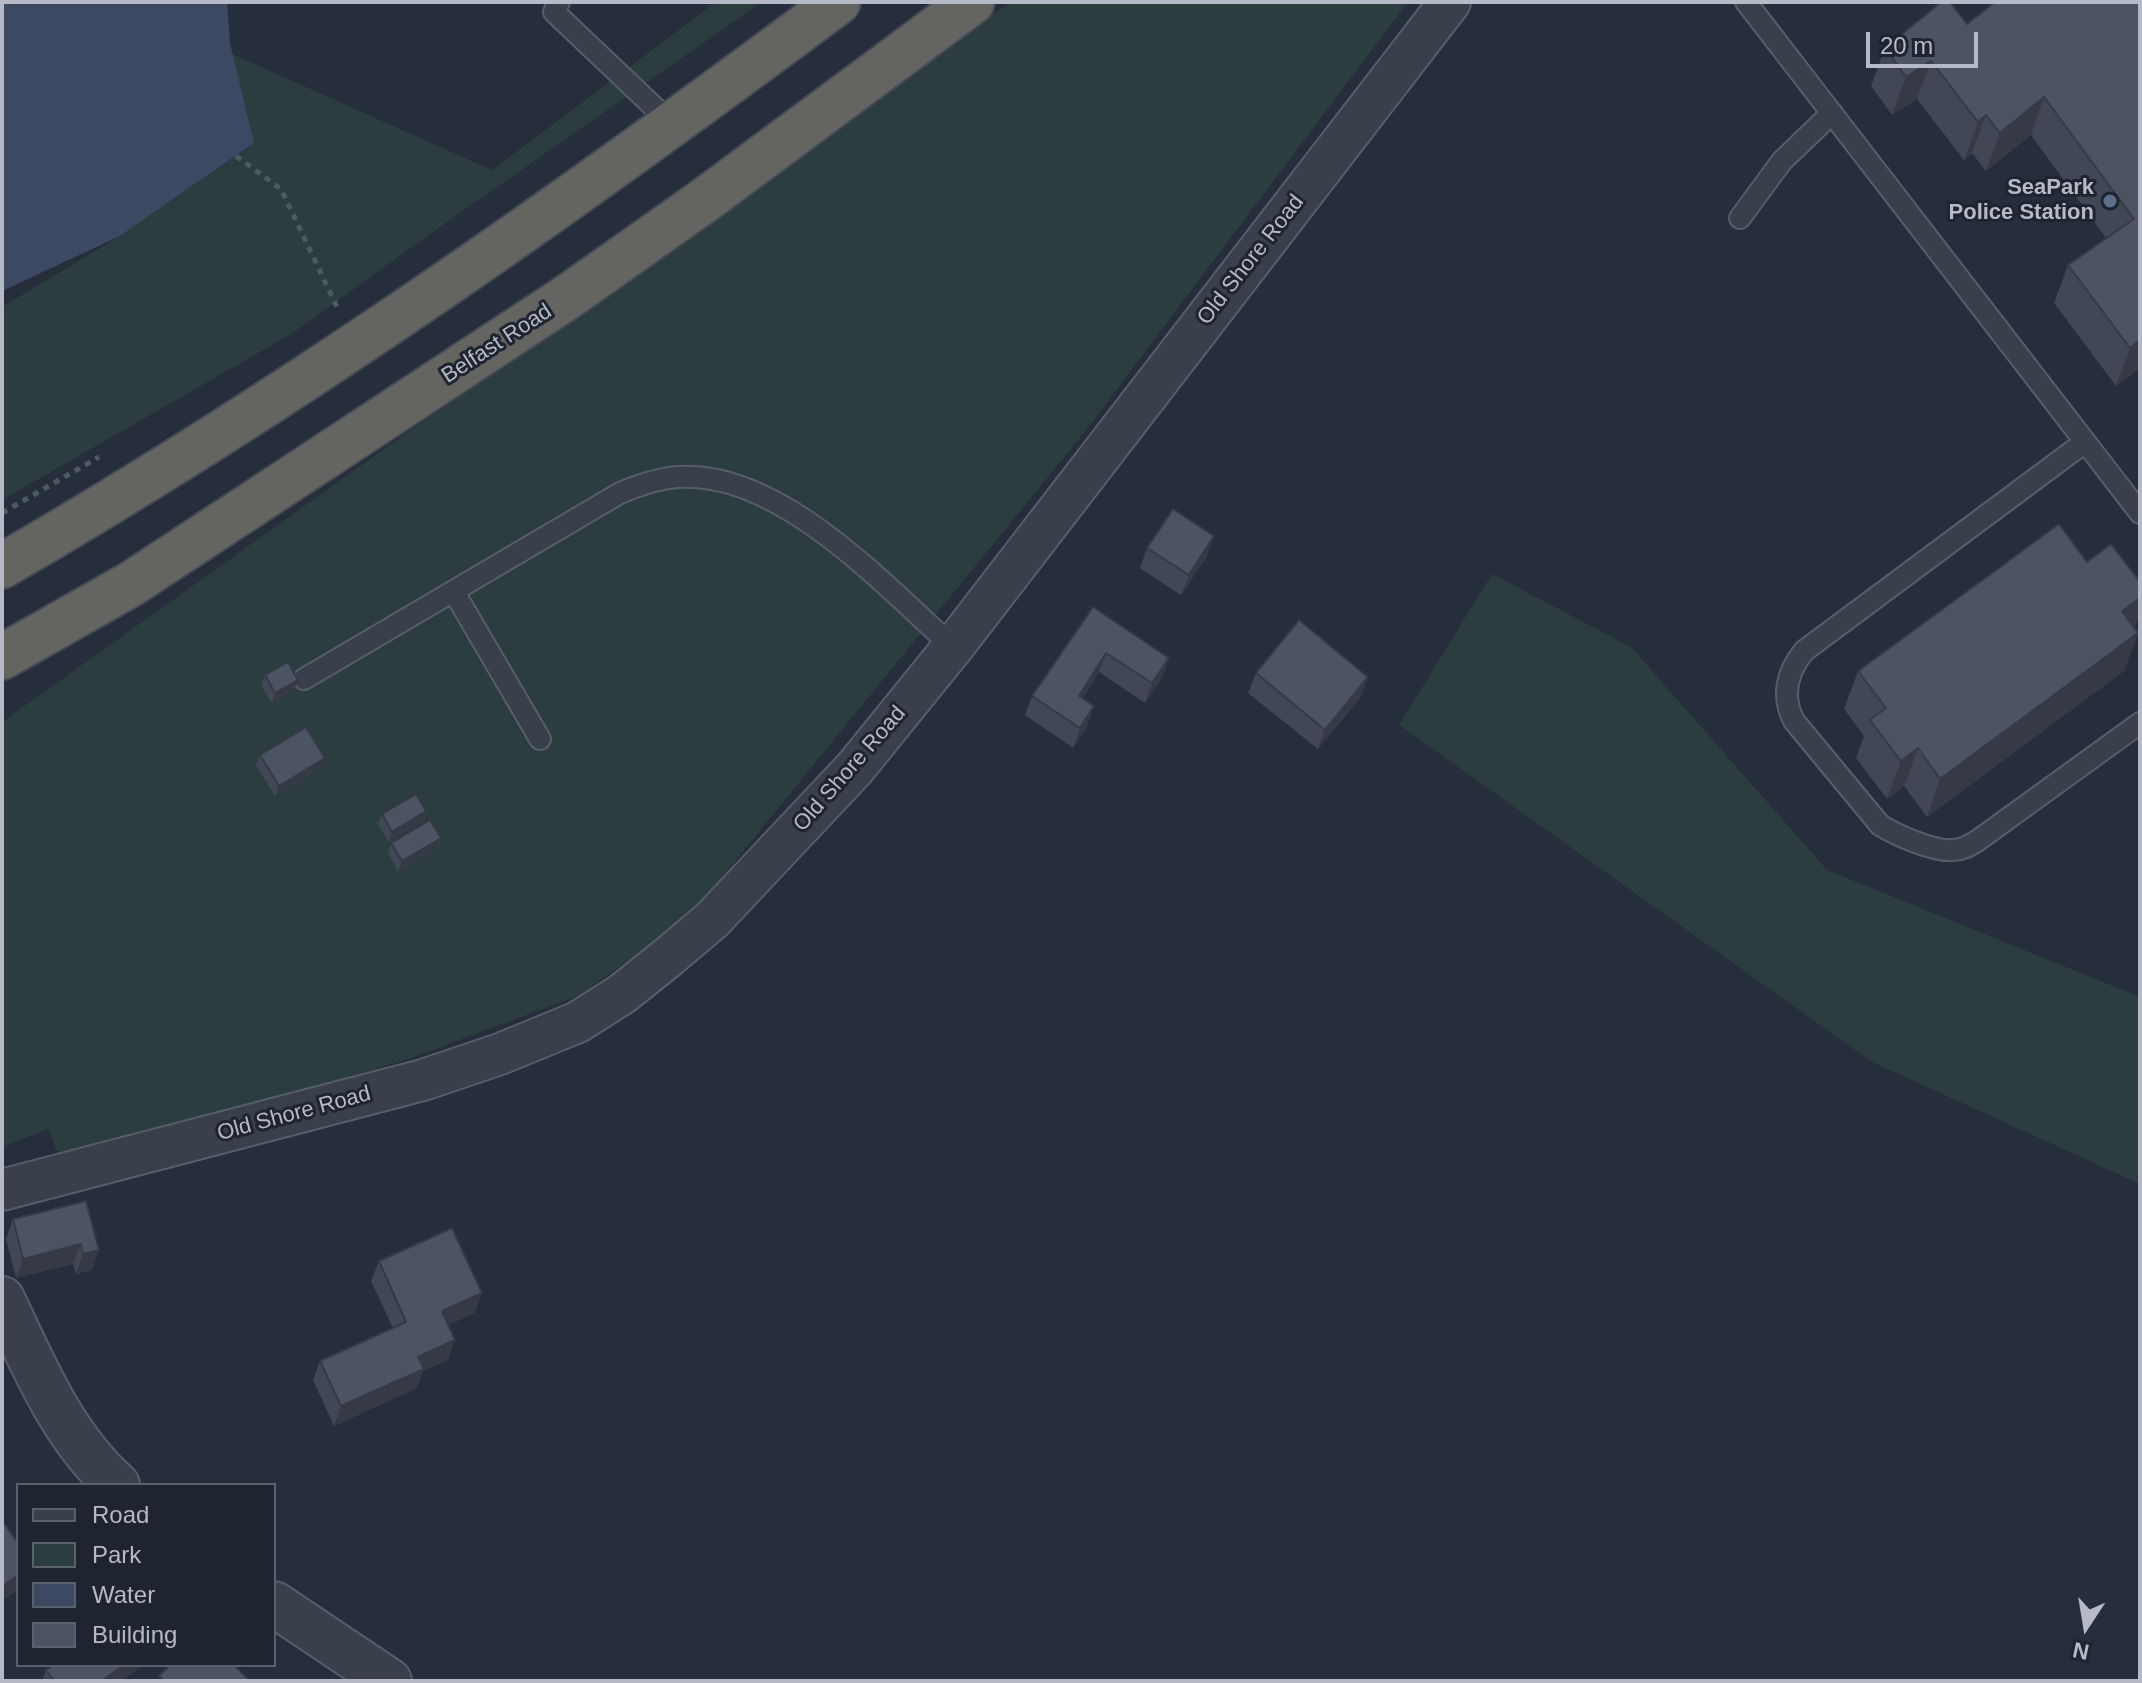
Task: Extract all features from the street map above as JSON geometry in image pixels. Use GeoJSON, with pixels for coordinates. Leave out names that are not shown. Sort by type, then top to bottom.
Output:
{"type":"FeatureCollection","features":[{"type":"Feature","properties":{"kind":"highway"},"geometry":{"type":"LineString","coordinates":[[2,566],[278,398],[482,261],[838,2]]}},
{"type":"Feature","properties":{"kind":"highway","name":"Belfast Road"},"geometry":{"type":"LineString","coordinates":[[2,657],[131,584],[569,296],[705,200],[972,2]]}},
{"type":"Feature","properties":{"kind":"street","name":"Old Shore Road"},"geometry":{"type":"LineString","coordinates":[[2,1190],[423,1080],[578,1022],[622,994],[712,920],[855,768],[953,647],[1450,2]]}},
{"type":"Feature","properties":{"kind":"street"},"geometry":{"type":"LineString","coordinates":[[2,1299],[66,1424],[99,1469],[115,1483]]}},
{"type":"Feature","properties":{"kind":"street"},"geometry":{"type":"LineString","coordinates":[[276,1605],[389,1681]]}},
{"type":"Feature","properties":{"kind":"lane"},"geometry":{"type":"LineString","coordinates":[[559,2],[554,12],[673,125]]}},
{"type":"Feature","properties":{"kind":"lane"},"geometry":{"type":"LineString","coordinates":[[1746,2],[2140,513]]}},
{"type":"Feature","properties":{"kind":"lane"},"geometry":{"type":"LineString","coordinates":[[1740,218],[1782,161],[1832,113]]}},
{"type":"Feature","properties":{"kind":"lane"},"geometry":{"type":"LineString","coordinates":[[2085,442],[1804,651],[1789,675],[1788,709],[1794,721],[1880,825],[1893,833],[1951,851],[1977,841],[2140,723]]}},
{"type":"Feature","properties":{"kind":"lane"},"geometry":{"type":"LineString","coordinates":[[304,679],[620,493],[657,480],[680,477],[745,486],[789,509],[859,562],[953,647]]}},
{"type":"Feature","properties":{"kind":"lane"},"geometry":{"type":"LineString","coordinates":[[454,592],[540,739]]}},
{"type":"Feature","properties":{"kind":"path"},"geometry":{"type":"LineString","coordinates":[[236,156],[281,189],[340,314]]}},
{"type":"Feature","properties":{"kind":"green space"},"geometry":{"type":"Polygon","coordinates":[[[716,2],[762,2],[293,333],[2,500],[2,307],[120,236],[252,145],[232,54],[492,170],[716,2]]]}},
{"type":"Feature","properties":{"kind":"green space"},"geometry":{"type":"Polygon","coordinates":[[[1010,2],[1408,2],[1087,429],[692,914],[580,995],[414,1057],[63,1166],[48,1129],[2,1147],[2,722],[1010,2]]]}},
{"type":"Feature","properties":{"kind":"green space"},"geometry":{"type":"Polygon","coordinates":[[[1492,574],[1631,647],[1827,870],[2140,997],[2140,1184],[1872,1062],[1399,725],[1492,574]]]}},
{"type":"Feature","properties":{"kind":"water"},"geometry":{"type":"Polygon","coordinates":[[[2,2],[227,2],[230,43],[254,143],[120,236],[2,291],[2,2]]]}},
{"type":"Feature","properties":{"kind":"building","name":"SeaPark Police Station"},"geometry":{"type":"Polygon","coordinates":[[[1941,2],[1950,2],[1967,24],[1995,2],[2140,2],[2140,340],[2130,348],[2068,265],[2134,219],[2044,97],[2000,133],[1986,115],[1978,122],[1931,61],[1906,77],[1885,48],[1941,2]]]}},
{"type":"Feature","properties":{"kind":"building"},"geometry":{"type":"Polygon","coordinates":[[[1173,509],[1214,536],[1189,575],[1147,548],[1173,509]]]}},
{"type":"Feature","properties":{"kind":"building"},"geometry":{"type":"Polygon","coordinates":[[[2059,524],[2087,562],[2111,544],[2140,582],[2140,598],[2122,611],[2138,633],[1940,779],[1918,748],[1901,761],[1870,720],[1886,708],[1858,671],[2059,524]]]}},
{"type":"Feature","properties":{"kind":"building"},"geometry":{"type":"Polygon","coordinates":[[[1093,607],[1169,658],[1152,683],[1106,653],[1079,696],[1094,706],[1080,728],[1032,696],[1093,607]]]}},
{"type":"Feature","properties":{"kind":"building"},"geometry":{"type":"Polygon","coordinates":[[[1299,620],[1368,677],[1325,730],[1256,673],[1299,620]]]}},
{"type":"Feature","properties":{"kind":"building"},"geometry":{"type":"Polygon","coordinates":[[[288,662],[298,680],[275,693],[265,675],[288,662]]]}},
{"type":"Feature","properties":{"kind":"building"},"geometry":{"type":"Polygon","coordinates":[[[306,727],[325,758],[279,786],[260,755],[306,727]]]}},
{"type":"Feature","properties":{"kind":"building"},"geometry":{"type":"Polygon","coordinates":[[[416,794],[426,811],[392,832],[382,814],[416,794]]]}},
{"type":"Feature","properties":{"kind":"building"},"geometry":{"type":"Polygon","coordinates":[[[430,820],[441,838],[402,861],[391,843],[430,820]]]}},
{"type":"Feature","properties":{"kind":"building"},"geometry":{"type":"Polygon","coordinates":[[[86,1201],[99,1250],[83,1254],[81,1244],[23,1259],[13,1219],[86,1201]]]}},
{"type":"Feature","properties":{"kind":"building"},"geometry":{"type":"Polygon","coordinates":[[[452,1228],[482,1293],[442,1311],[455,1340],[418,1357],[424,1369],[341,1406],[320,1361],[406,1322],[379,1261],[452,1228]]]}},
{"type":"Feature","properties":{"kind":"building"},"geometry":{"type":"Polygon","coordinates":[[[2,1520],[16,1540],[16,1576],[2,1587],[2,1520]]]}},
{"type":"Feature","properties":{"kind":"building"},"geometry":{"type":"Polygon","coordinates":[[[50,1667],[120,1667],[102,1681],[54,1681],[46,1670],[50,1667]]]}},
{"type":"Feature","properties":{"kind":"building"},"geometry":{"type":"Polygon","coordinates":[[[168,1667],[236,1667],[250,1681],[165,1681],[159,1676],[168,1667]]]}},
{"type":"Feature","properties":{"kind":"place","name":"SeaPark Police Station"},"geometry":{"type":"Point","coordinates":[2110,201]}}]}
